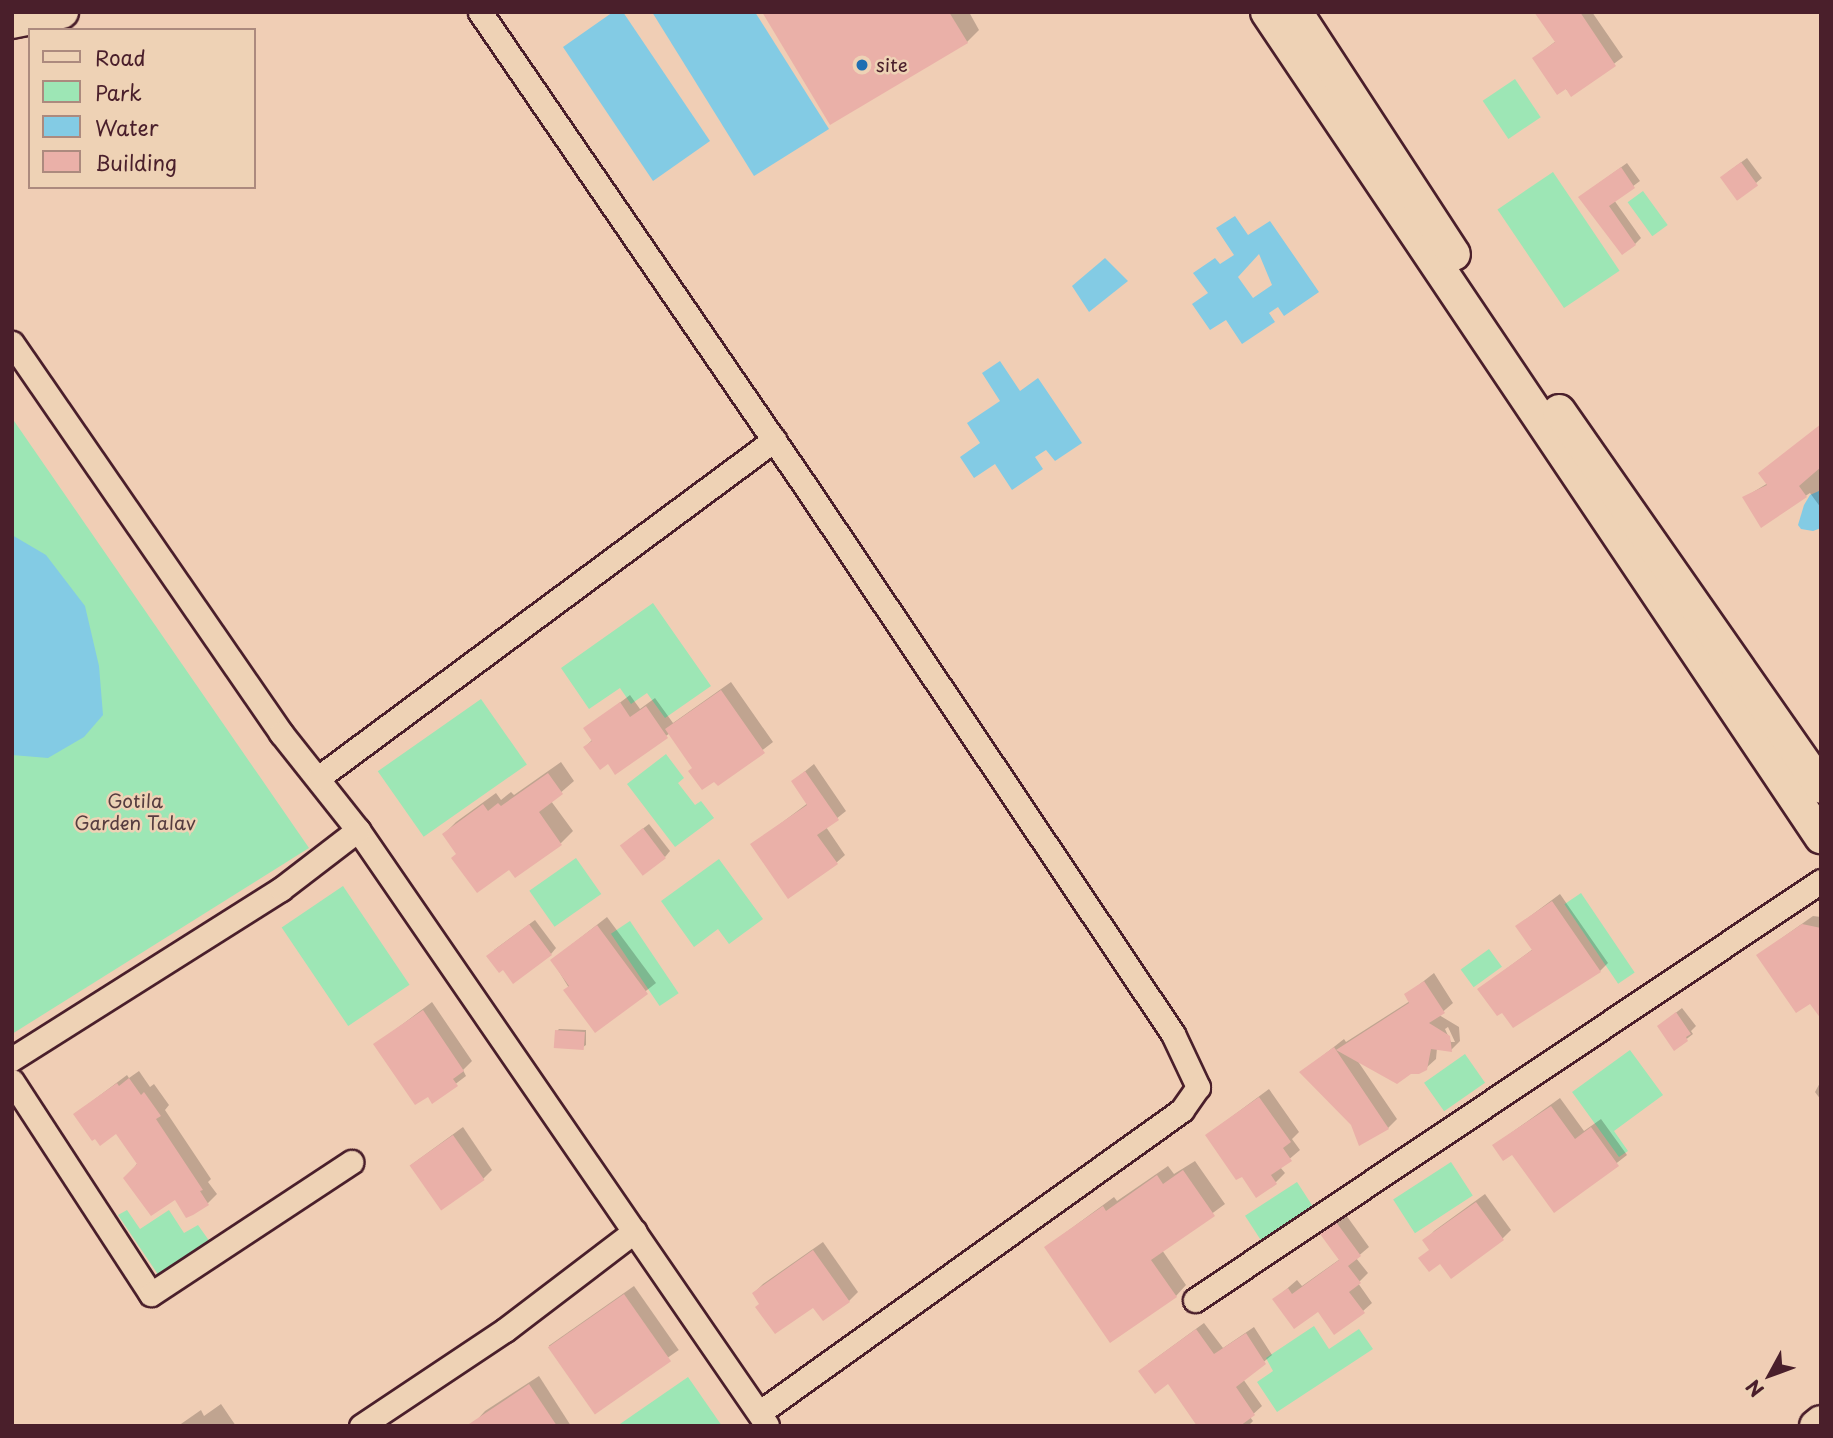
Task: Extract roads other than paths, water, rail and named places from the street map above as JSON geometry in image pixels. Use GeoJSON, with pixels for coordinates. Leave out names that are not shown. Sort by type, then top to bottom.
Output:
{"type":"FeatureCollection","features":[{"type":"Feature","properties":{"kind":"main road"},"geometry":{"type":"LineString","coordinates":[[12,22],[62,12]]}},
{"type":"Feature","properties":{"kind":"main road"},"geometry":{"type":"LineString","coordinates":[[1267,12],[1821,837]]}},
{"type":"Feature","properties":{"kind":"main road"},"geometry":{"type":"LineString","coordinates":[[1296,12],[1522,357],[1821,787]]}},
{"type":"Feature","properties":{"kind":"main road"},"geometry":{"type":"LineString","coordinates":[[1816,1426],[1821,1422]]}},
{"type":"Feature","properties":{"kind":"street"},"geometry":{"type":"LineString","coordinates":[[12,343],[281,733],[358,830],[763,1419],[1182,1110],[1198,1087],[1173,1034],[774,440],[480,12]]}},
{"type":"Feature","properties":{"kind":"street"},"geometry":{"type":"LineString","coordinates":[[318,778],[774,440]]}},
{"type":"Feature","properties":{"kind":"street"},"geometry":{"type":"LineString","coordinates":[[12,1059],[281,889],[358,830]]}},
{"type":"Feature","properties":{"kind":"street"},"geometry":{"type":"LineString","coordinates":[[1195,1300],[1821,881]]}},
{"type":"Feature","properties":{"kind":"street"},"geometry":{"type":"LineString","coordinates":[[12,1081],[151,1294],[351,1162]]}},
{"type":"Feature","properties":{"kind":"street"},"geometry":{"type":"LineString","coordinates":[[361,1426],[505,1330],[635,1231]]}},
{"type":"Feature","properties":{"kind":"water"},"geometry":{"type":"Polygon","coordinates":[[[613,12],[623,12],[710,141],[653,181],[563,47],[613,12]]]}},
{"type":"Feature","properties":{"kind":"water"},"geometry":{"type":"Polygon","coordinates":[[[652,12],[755,12],[829,129],[754,176],[652,12]]]}},
{"type":"Feature","properties":{"kind":"water"},"geometry":{"type":"Polygon","coordinates":[[[1235,216],[1248,235],[1270,221],[1319,292],[1284,316],[1278,307],[1269,313],[1275,322],[1242,344],[1226,320],[1210,330],[1192,304],[1208,293],[1193,273],[1215,258],[1220,264],[1234,255],[1216,228],[1235,216]],[[1259,254],[1238,277],[1253,298],[1272,285],[1259,254]]]}},
{"type":"Feature","properties":{"kind":"water"},"geometry":{"type":"Polygon","coordinates":[[[1105,258],[1128,281],[1089,312],[1072,286],[1105,258]]]}},
{"type":"Feature","properties":{"kind":"water"},"geometry":{"type":"Polygon","coordinates":[[[1000,361],[1020,391],[1038,378],[1082,443],[1055,461],[1046,450],[1035,457],[1043,469],[1012,490],[995,464],[974,478],[960,457],[980,443],[967,423],[1000,401],[982,373],[1000,361]]]}},
{"type":"Feature","properties":{"kind":"water"},"geometry":{"type":"Polygon","coordinates":[[[1821,490],[1821,528],[1813,531],[1801,529],[1798,525],[1804,505],[1810,495],[1821,490]]]}},
{"type":"Feature","properties":{"kind":"water"},"geometry":{"type":"Polygon","coordinates":[[[12,535],[46,555],[85,606],[99,666],[103,715],[84,737],[48,758],[12,755],[12,535]]]}},
{"type":"Feature","properties":{"kind":"place","name":"site"},"geometry":{"type":"Point","coordinates":[862,65]}},
{"type":"Feature","properties":{"kind":"park label","name":"Gotila Garden Talav"},"geometry":{"type":"Point","coordinates":[135,812]}}]}
